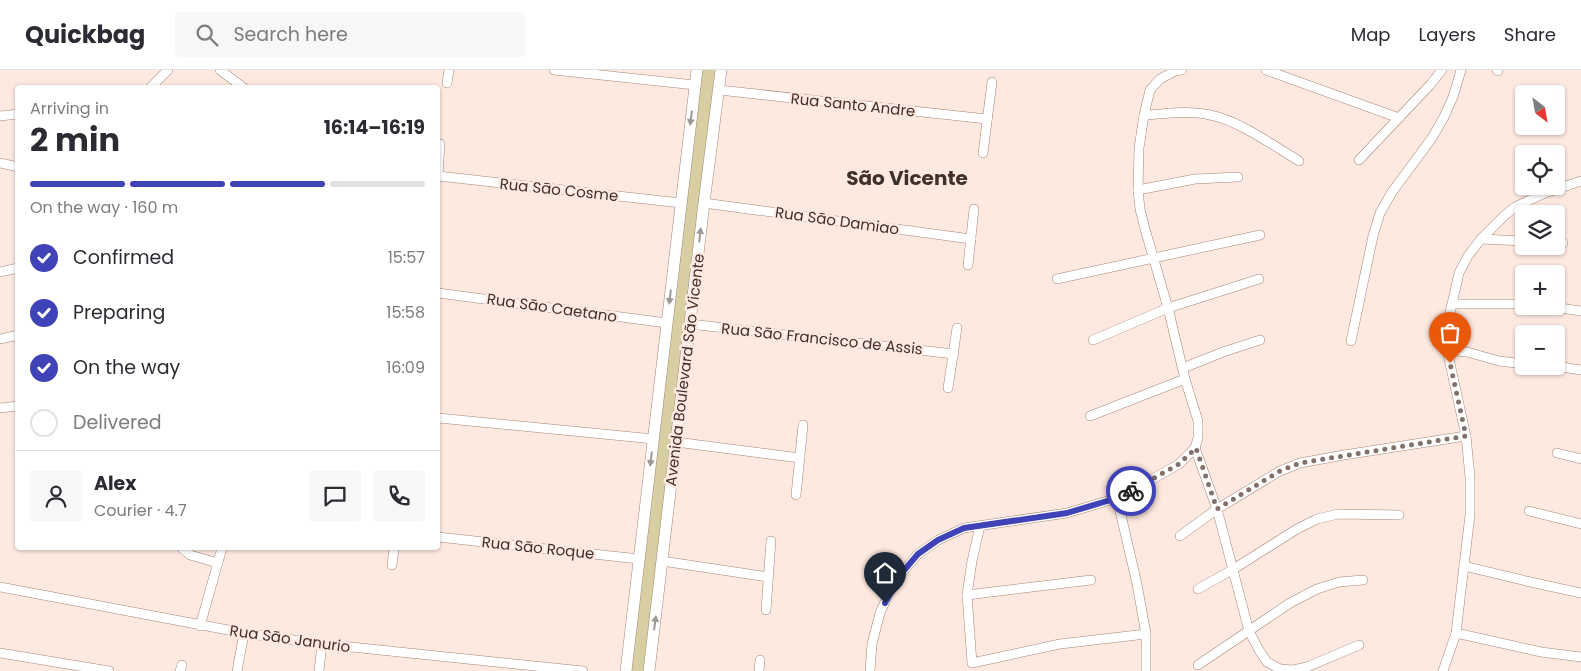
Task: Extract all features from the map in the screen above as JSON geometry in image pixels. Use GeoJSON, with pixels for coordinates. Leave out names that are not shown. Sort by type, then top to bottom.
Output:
{"type":"FeatureCollection","features":[{"type":"Feature","properties":{"kind":"street"},"geometry":{"type":"LineString","coordinates":[[153,85],[168,70]]}},
{"type":"Feature","properties":{"kind":"street"},"geometry":{"type":"LineString","coordinates":[[220,70],[240,85]]}},
{"type":"Feature","properties":{"kind":"street"},"geometry":{"type":"LineString","coordinates":[[447,83],[449,70]]}},
{"type":"Feature","properties":{"kind":"street"},"geometry":{"type":"LineString","coordinates":[[554,70],[695,85]]}},
{"type":"Feature","properties":{"kind":"street","name":"Avenida Boulevard São Vicente"},"geometry":{"type":"LineString","coordinates":[[626,671],[697,70]]}},
{"type":"Feature","properties":{"kind":"street","name":"Avenida Boulevard São Vicente"},"geometry":{"type":"LineString","coordinates":[[649,671],[721,70]]}},
{"type":"Feature","properties":{"kind":"street"},"geometry":{"type":"LineString","coordinates":[[1182,70],[1175,71],[1160,79],[1150,90],[1139,148],[1138,190],[1140,209],[1198,421],[1196,448],[1217,509],[1249,631],[1267,662],[1280,669],[1293,670],[1307,667],[1359,645]]}},
{"type":"Feature","properties":{"kind":"street"},"geometry":{"type":"LineString","coordinates":[[1266,70],[1399,118]]}},
{"type":"Feature","properties":{"kind":"street"},"geometry":{"type":"LineString","coordinates":[[1359,160],[1442,70]]}},
{"type":"Feature","properties":{"kind":"street"},"geometry":{"type":"LineString","coordinates":[[1351,341],[1373,236],[1380,213],[1392,192],[1432,138],[1444,117],[1461,70]]}},
{"type":"Feature","properties":{"kind":"street"},"geometry":{"type":"LineString","coordinates":[[983,153],[992,82]]}},
{"type":"Feature","properties":{"kind":"street","name":"Rua Santo Andre"},"geometry":{"type":"LineString","coordinates":[[719,90],[988,119]]}},
{"type":"Feature","properties":{"kind":"street"},"geometry":{"type":"LineString","coordinates":[[1144,115],[1188,112],[1211,115],[1236,124],[1299,161]]}},
{"type":"Feature","properties":{"kind":"street"},"geometry":{"type":"LineString","coordinates":[[0,116],[15,114]]}},
{"type":"Feature","properties":{"kind":"street"},"geometry":{"type":"LineString","coordinates":[[0,163],[15,166]]}},
{"type":"Feature","properties":{"kind":"street","name":"Rua Sāo Cosme"},"geometry":{"type":"LineString","coordinates":[[440,175],[681,203]]}},
{"type":"Feature","properties":{"kind":"street"},"geometry":{"type":"LineString","coordinates":[[1138,190],[1195,179],[1238,178]]}},
{"type":"Feature","properties":{"kind":"street"},"geometry":{"type":"LineString","coordinates":[[1443,671],[1456,633],[1470,515],[1470,477],[1466,436],[1445,335],[1459,273],[1468,256],[1481,239],[1515,207],[1546,193],[1581,181]]}},
{"type":"Feature","properties":{"kind":"street","name":"Rua Sāo Damiao"},"geometry":{"type":"LineString","coordinates":[[704,204],[971,239]]}},
{"type":"Feature","properties":{"kind":"street"},"geometry":{"type":"LineString","coordinates":[[968,265],[974,209]]}},
{"type":"Feature","properties":{"kind":"street"},"geometry":{"type":"LineString","coordinates":[[1057,279],[1260,236]]}},
{"type":"Feature","properties":{"kind":"street"},"geometry":{"type":"LineString","coordinates":[[1481,239],[1515,241]]}},
{"type":"Feature","properties":{"kind":"street"},"geometry":{"type":"LineString","coordinates":[[0,272],[15,269]]}},
{"type":"Feature","properties":{"kind":"street"},"geometry":{"type":"LineString","coordinates":[[1093,340],[1168,308],[1259,279]]}},
{"type":"Feature","properties":{"kind":"street","name":"Rua Sāo Caetano"},"geometry":{"type":"LineString","coordinates":[[440,293],[667,323]]}},
{"type":"Feature","properties":{"kind":"street"},"geometry":{"type":"LineString","coordinates":[[1453,304],[1515,304]]}},
{"type":"Feature","properties":{"kind":"street"},"geometry":{"type":"LineString","coordinates":[[1565,309],[1581,311]]}},
{"type":"Feature","properties":{"kind":"street","name":"Rua Sāo Francisco de Assis"},"geometry":{"type":"LineString","coordinates":[[690,324],[954,354]]}},
{"type":"Feature","properties":{"kind":"street"},"geometry":{"type":"LineString","coordinates":[[948,388],[957,328]]}},
{"type":"Feature","properties":{"kind":"street"},"geometry":{"type":"LineString","coordinates":[[0,339],[15,336]]}},
{"type":"Feature","properties":{"kind":"street"},"geometry":{"type":"LineString","coordinates":[[1183,368],[1260,340]]}},
{"type":"Feature","properties":{"kind":"street"},"geometry":{"type":"LineString","coordinates":[[1447,350],[1467,352],[1499,361],[1515,363]]}},
{"type":"Feature","properties":{"kind":"street"},"geometry":{"type":"LineString","coordinates":[[1565,367],[1581,370]]}},
{"type":"Feature","properties":{"kind":"street"},"geometry":{"type":"LineString","coordinates":[[1090,416],[1185,379]]}},
{"type":"Feature","properties":{"kind":"street"},"geometry":{"type":"LineString","coordinates":[[0,408],[15,406]]}},
{"type":"Feature","properties":{"kind":"street"},"geometry":{"type":"LineString","coordinates":[[440,418],[654,439]]}},
{"type":"Feature","properties":{"kind":"street"},"geometry":{"type":"LineString","coordinates":[[796,495],[803,425]]}},
{"type":"Feature","properties":{"kind":"street"},"geometry":{"type":"LineString","coordinates":[[1180,536],[1217,509],[1280,471],[1300,463],[1466,436]]}},
{"type":"Feature","properties":{"kind":"street"},"geometry":{"type":"LineString","coordinates":[[676,442],[800,458]]}},
{"type":"Feature","properties":{"kind":"street"},"geometry":{"type":"LineString","coordinates":[[870,671],[872,644],[880,613],[889,593],[900,575],[918,554],[938,540],[964,528],[1067,513],[1117,498],[1179,464],[1196,448]]}},
{"type":"Feature","properties":{"kind":"street"},"geometry":{"type":"LineString","coordinates":[[1557,453],[1581,459]]}},
{"type":"Feature","properties":{"kind":"street"},"geometry":{"type":"LineString","coordinates":[[1117,498],[1137,584],[1146,634],[1146,671]]}},
{"type":"Feature","properties":{"kind":"street"},"geometry":{"type":"LineString","coordinates":[[1529,511],[1581,524]]}},
{"type":"Feature","properties":{"kind":"street"},"geometry":{"type":"LineString","coordinates":[[1198,589],[1297,529],[1317,519],[1338,514],[1399,515]]}},
{"type":"Feature","properties":{"kind":"street"},"geometry":{"type":"LineString","coordinates":[[980,526],[967,595],[974,667],[1060,644],[1146,634]]}},
{"type":"Feature","properties":{"kind":"street","name":"Rua Sāo Roque"},"geometry":{"type":"LineString","coordinates":[[440,537],[639,558]]}},
{"type":"Feature","properties":{"kind":"street"},"geometry":{"type":"LineString","coordinates":[[766,610],[771,541]]}},
{"type":"Feature","properties":{"kind":"street"},"geometry":{"type":"LineString","coordinates":[[184,550],[190,555],[218,562]]}},
{"type":"Feature","properties":{"kind":"street"},"geometry":{"type":"LineString","coordinates":[[200,626],[221,550]]}},
{"type":"Feature","properties":{"kind":"street"},"geometry":{"type":"LineString","coordinates":[[392,566],[394,550]]}},
{"type":"Feature","properties":{"kind":"street"},"geometry":{"type":"LineString","coordinates":[[662,561],[768,577]]}},
{"type":"Feature","properties":{"kind":"street"},"geometry":{"type":"LineString","coordinates":[[1464,566],[1526,582],[1581,593]]}},
{"type":"Feature","properties":{"kind":"street"},"geometry":{"type":"LineString","coordinates":[[967,595],[1091,580]]}},
{"type":"Feature","properties":{"kind":"street"},"geometry":{"type":"LineString","coordinates":[[1198,665],[1290,603],[1317,589],[1339,582],[1363,580]]}},
{"type":"Feature","properties":{"kind":"street","name":"Rua Sāo Janurio"},"geometry":{"type":"LineString","coordinates":[[0,587],[244,633],[322,644],[583,671]]}},
{"type":"Feature","properties":{"kind":"street"},"geometry":{"type":"LineString","coordinates":[[237,671],[244,633]]}},
{"type":"Feature","properties":{"kind":"street"},"geometry":{"type":"LineString","coordinates":[[1456,633],[1541,652],[1581,657]]}},
{"type":"Feature","properties":{"kind":"street"},"geometry":{"type":"LineString","coordinates":[[319,671],[322,644]]}},
{"type":"Feature","properties":{"kind":"street"},"geometry":{"type":"LineString","coordinates":[[0,653],[109,671]]}},
{"type":"Feature","properties":{"kind":"street"},"geometry":{"type":"LineString","coordinates":[[759,671],[760,660]]}},
{"type":"Feature","properties":{"kind":"shaded area"},"geometry":{"type":"Polygon","coordinates":[[[698,70],[718,70],[647,671],[631,671],[661,419],[698,70]]]}},
{"type":"Feature","properties":{"kind":"way so far"},"geometry":{"type":"LineString","coordinates":[[1131,491],[1179,464],[1196,448],[1217,509],[1280,471],[1300,463],[1466,436],[1450,363]]}},
{"type":"Feature","properties":{"kind":"district","name":"São Vicente"},"geometry":{"type":"Point","coordinates":[907,178]}},
{"type":"Feature","properties":{"kind":"route"},"geometry":{"type":"LineString","coordinates":[[885,603],[900,575],[918,554],[938,540],[964,528],[1067,513],[1117,498],[1131,491]]}}]}
